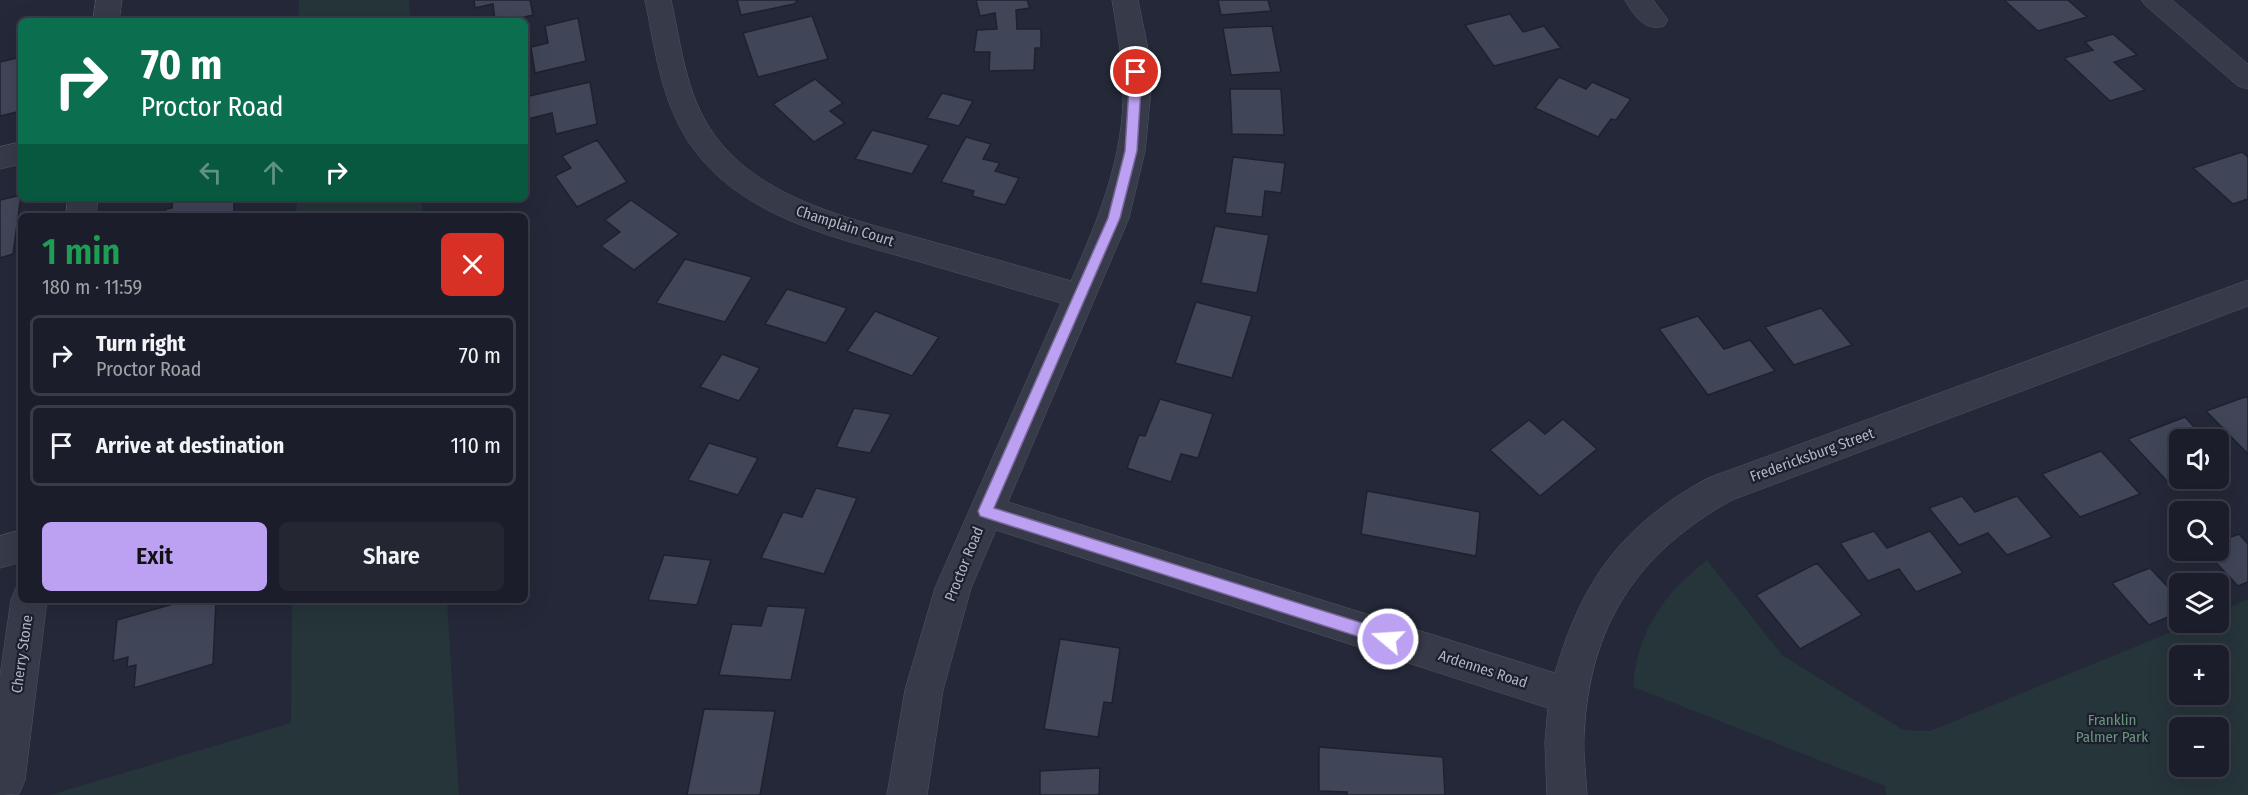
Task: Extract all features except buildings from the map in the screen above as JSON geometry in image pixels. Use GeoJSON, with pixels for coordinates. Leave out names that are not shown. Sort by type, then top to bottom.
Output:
{"type":"FeatureCollection","features":[{"type":"Feature","properties":{"kind":"street"},"geometry":{"type":"LineString","coordinates":[[106,18],[109,0]]}},
{"type":"Feature","properties":{"kind":"street","name":"Champlain Court"},"geometry":{"type":"LineString","coordinates":[[658,0],[684,106],[703,141],[739,177],[770,198],[817,220],[1081,297]]}},
{"type":"Feature","properties":{"kind":"street","name":"Proctor Road"},"geometry":{"type":"LineString","coordinates":[[907,795],[911,759],[924,690],[953,588],[1114,218],[1131,151],[1137,90],[1136,54],[1125,0]]}},
{"type":"Feature","properties":{"kind":"street"},"geometry":{"type":"LineString","coordinates":[[1638,0],[1656,20]]}},
{"type":"Feature","properties":{"kind":"street"},"geometry":{"type":"LineString","coordinates":[[2155,0],[2248,79]]}},
{"type":"Feature","properties":{"kind":"street"},"geometry":{"type":"LineString","coordinates":[[0,158],[18,154]]}},
{"type":"Feature","properties":{"kind":"street","name":"Fredericksburg Street"},"geometry":{"type":"LineString","coordinates":[[1567,795],[1565,736],[1569,696],[1586,631],[1602,598],[1622,568],[1660,527],[1688,507],[1720,489],[2248,293]]}},
{"type":"Feature","properties":{"kind":"street","name":"Ardennes Road"},"geometry":{"type":"LineString","coordinates":[[986,511],[1569,696]]}},
{"type":"Feature","properties":{"kind":"street"},"geometry":{"type":"LineString","coordinates":[[0,552],[18,547]]}},
{"type":"Feature","properties":{"kind":"street","name":"Cherry Stone"},"geometry":{"type":"LineString","coordinates":[[5,780],[29,603]]}},
{"type":"Feature","properties":{"kind":"green space"},"geometry":{"type":"Polygon","coordinates":[[[299,0],[409,0],[410,18],[298,18],[299,0]]]}},
{"type":"Feature","properties":{"kind":"green space"},"geometry":{"type":"Polygon","coordinates":[[[297,201],[421,201],[423,213],[296,213],[297,201]]]}},
{"type":"Feature","properties":{"kind":"green space","name":"Franklin Palmer Park"},"geometry":{"type":"Polygon","coordinates":[[[1707,560],[1782,655],[1903,730],[1930,731],[2169,633],[2229,633],[2229,608],[2248,599],[2248,795],[1886,795],[1885,786],[1633,687],[1640,648],[1647,631],[1655,615],[1678,586],[1707,560]]]}},
{"type":"Feature","properties":{"kind":"green space"},"geometry":{"type":"Polygon","coordinates":[[[292,603],[447,603],[459,795],[50,795],[291,723],[292,603]]]}},
{"type":"Feature","properties":{"kind":"route"},"geometry":{"type":"LineString","coordinates":[[1136,72],[1137,90],[1131,151],[1114,218],[986,511],[1388,639]]}}]}
